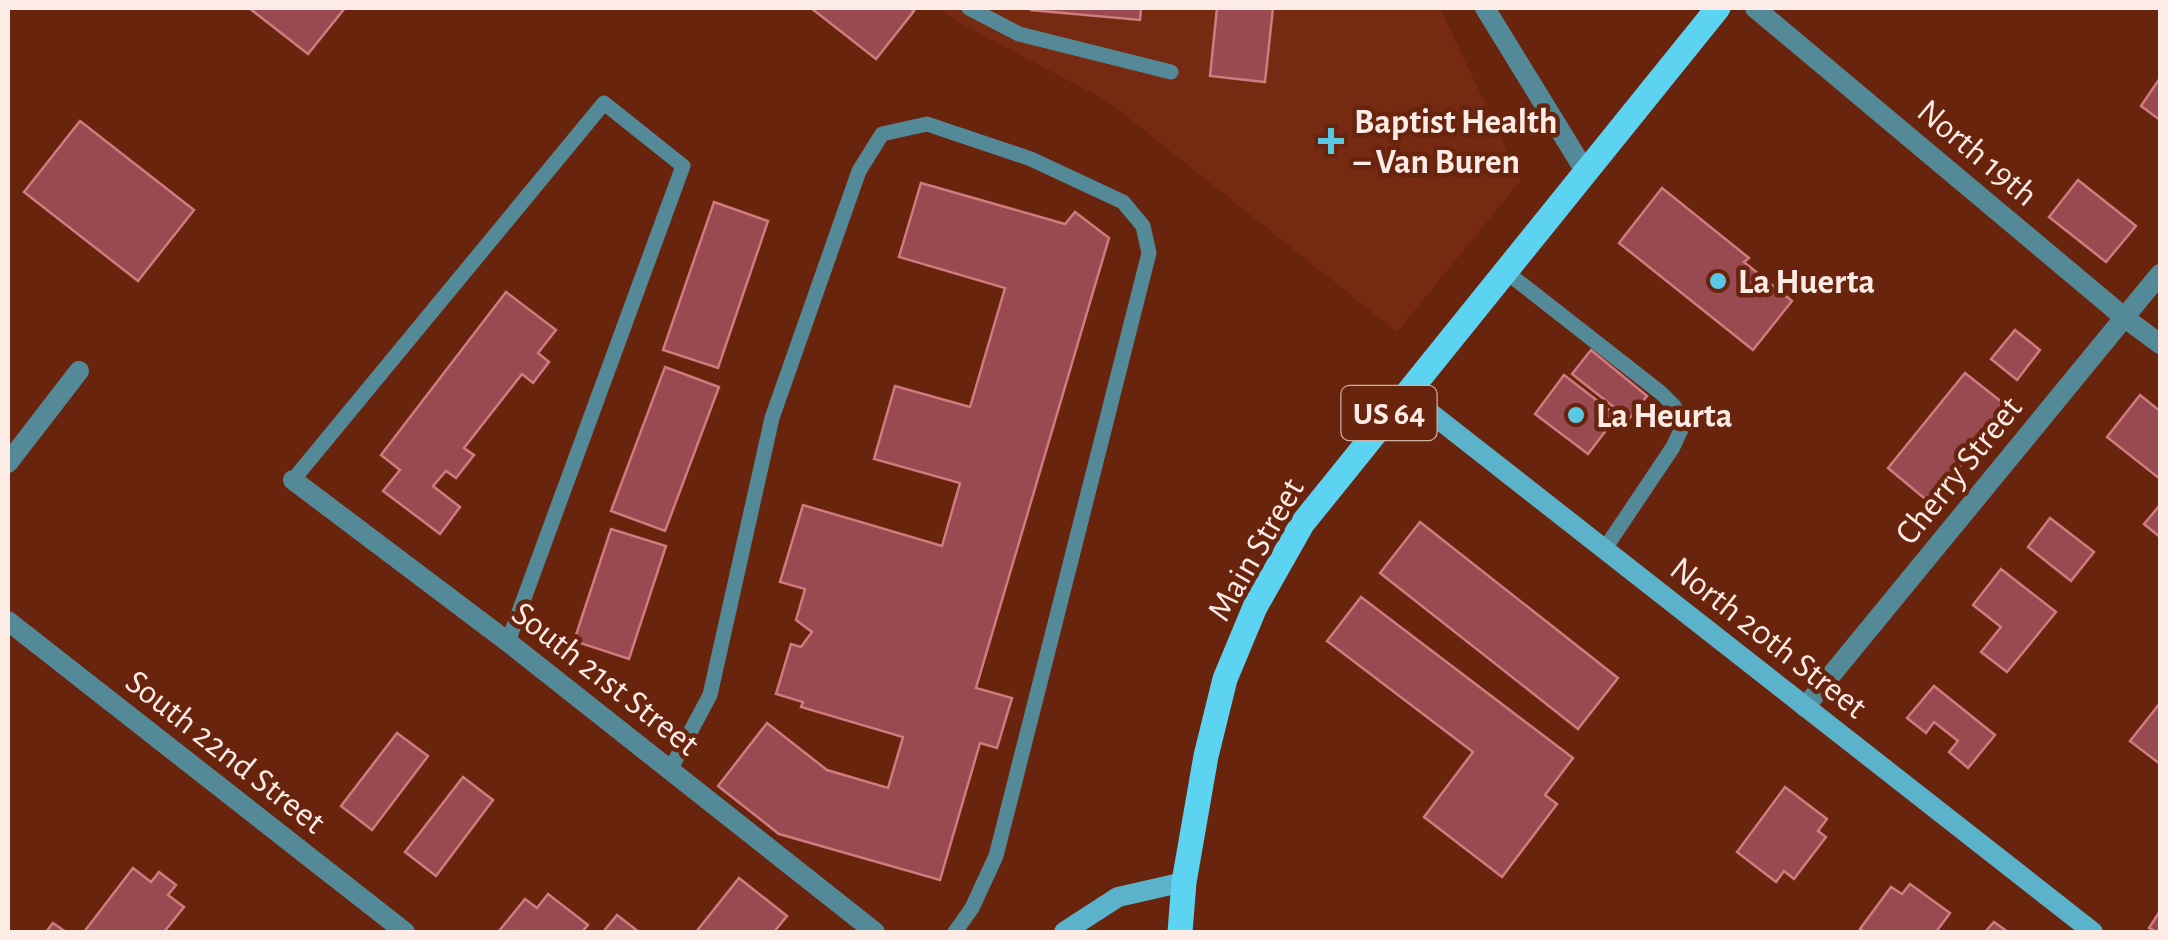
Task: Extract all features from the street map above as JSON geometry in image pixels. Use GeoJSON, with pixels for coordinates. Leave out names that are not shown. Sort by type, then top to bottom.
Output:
{"type":"FeatureCollection","features":[{"type":"Feature","properties":{"kind":"main road","name":"Main Street"},"geometry":{"type":"LineString","coordinates":[[1184,882],[1206,756],[1225,680],[1255,607],[1302,524],[1718,8]]}},
{"type":"Feature","properties":{"kind":"main road","name":"US 64"},"geometry":{"type":"LineString","coordinates":[[1180,932],[1184,882]]}},
{"type":"Feature","properties":{"kind":"street"},"geometry":{"type":"LineString","coordinates":[[1485,8],[1586,171]]}},
{"type":"Feature","properties":{"kind":"street","name":"North 19th"},"geometry":{"type":"LineString","coordinates":[[1756,8],[2160,344]]}},
{"type":"Feature","properties":{"kind":"street","name":"Cherry Street"},"geometry":{"type":"LineString","coordinates":[[1805,707],[2160,274]]}},
{"type":"Feature","properties":{"kind":"street"},"geometry":{"type":"LineString","coordinates":[[8,463],[79,371]]}},
{"type":"Feature","properties":{"kind":"street","name":"North 20th Street"},"geometry":{"type":"LineString","coordinates":[[1405,394],[2093,932]]}},
{"type":"Feature","properties":{"kind":"street","name":"South 21st Street"},"geometry":{"type":"LineString","coordinates":[[294,480],[508,642],[875,932]]}},
{"type":"Feature","properties":{"kind":"street","name":"South 22nd Street"},"geometry":{"type":"LineString","coordinates":[[8,621],[405,932]]}},
{"type":"Feature","properties":{"kind":"street"},"geometry":{"type":"LineString","coordinates":[[1064,932],[1118,897],[1184,882]]}},
{"type":"Feature","properties":{"kind":"lane"},"geometry":{"type":"LineString","coordinates":[[970,8],[1019,34],[1171,72]]}},
{"type":"Feature","properties":{"kind":"lane"},"geometry":{"type":"LineString","coordinates":[[294,480],[604,103],[683,166],[508,642]]}},
{"type":"Feature","properties":{"kind":"lane"},"geometry":{"type":"LineString","coordinates":[[670,770],[710,695],[772,418],[859,172],[882,134],[927,124],[1031,159],[1123,202],[1143,226],[1149,254],[996,856],[972,908],[955,932]]}},
{"type":"Feature","properties":{"kind":"lane"},"geometry":{"type":"LineString","coordinates":[[1505,271],[1660,393],[1684,423],[1673,447],[1604,550]]}},
{"type":"Feature","properties":{"kind":"shaded area","name":"Baptist Health – Van Buren"},"geometry":{"type":"Polygon","coordinates":[[[940,8],[1440,8],[1521,180],[1397,332],[1109,102],[958,22],[940,8]]]}},
{"type":"Feature","properties":{"kind":"building"},"geometry":{"type":"Polygon","coordinates":[[[249,8],[345,8],[308,54],[249,8]]]}},
{"type":"Feature","properties":{"kind":"building"},"geometry":{"type":"Polygon","coordinates":[[[811,8],[909,8],[914,11],[876,59],[811,8]]]}},
{"type":"Feature","properties":{"kind":"building"},"geometry":{"type":"Polygon","coordinates":[[[1031,8],[1141,8],[1140,20],[1031,8]]]}},
{"type":"Feature","properties":{"kind":"building"},"geometry":{"type":"Polygon","coordinates":[[[1217,8],[1273,8],[1265,82],[1210,76],[1217,8]]]}},
{"type":"Feature","properties":{"kind":"building"},"geometry":{"type":"Polygon","coordinates":[[[2160,78],[2160,120],[2141,106],[2160,78]]]}},
{"type":"Feature","properties":{"kind":"building"},"geometry":{"type":"Polygon","coordinates":[[[80,121],[194,210],[138,281],[24,192],[80,121]]]}},
{"type":"Feature","properties":{"kind":"building"},"geometry":{"type":"Polygon","coordinates":[[[2078,180],[2136,226],[2106,262],[2049,217],[2078,180]]]}},
{"type":"Feature","properties":{"kind":"building"},"geometry":{"type":"Polygon","coordinates":[[[921,183],[1065,224],[1075,212],[1109,238],[976,688],[1012,698],[997,748],[980,743],[940,880],[779,834],[718,786],[767,723],[827,770],[888,788],[903,737],[801,707],[803,702],[776,694],[791,644],[801,647],[812,632],[796,620],[805,589],[780,582],[803,505],[942,546],[960,483],[874,459],[895,386],[970,407],[1005,288],[899,257],[921,183]]]}},
{"type":"Feature","properties":{"kind":"building","name":"La Huerta"},"geometry":{"type":"Polygon","coordinates":[[[1662,188],[1749,258],[1744,262],[1792,301],[1753,350],[1619,243],[1662,188]]]}},
{"type":"Feature","properties":{"kind":"building"},"geometry":{"type":"Polygon","coordinates":[[[714,202],[768,221],[718,368],[663,350],[714,202]]]}},
{"type":"Feature","properties":{"kind":"building"},"geometry":{"type":"Polygon","coordinates":[[[506,292],[556,330],[538,353],[549,362],[533,383],[522,374],[464,448],[474,455],[456,478],[446,471],[433,486],[460,507],[440,534],[383,491],[400,470],[381,455],[506,292]]]}},
{"type":"Feature","properties":{"kind":"building"},"geometry":{"type":"Polygon","coordinates":[[[2015,330],[2040,350],[2017,380],[1991,359],[2015,330]]]}},
{"type":"Feature","properties":{"kind":"building"},"geometry":{"type":"Polygon","coordinates":[[[1591,350],[1647,396],[1629,419],[1572,374],[1591,350]]]}},
{"type":"Feature","properties":{"kind":"building"},"geometry":{"type":"Polygon","coordinates":[[[665,367],[719,387],[665,531],[611,511],[665,367]]]}},
{"type":"Feature","properties":{"kind":"building"},"geometry":{"type":"Polygon","coordinates":[[[1965,373],[2008,407],[1930,503],[1888,468],[1965,373]]]}},
{"type":"Feature","properties":{"kind":"building","name":"La Heurta"},"geometry":{"type":"Polygon","coordinates":[[[1564,375],[1617,416],[1588,454],[1535,414],[1564,375]]]}},
{"type":"Feature","properties":{"kind":"building"},"geometry":{"type":"Polygon","coordinates":[[[2140,395],[2160,411],[2160,479],[2107,437],[2140,395]]]}},
{"type":"Feature","properties":{"kind":"building"},"geometry":{"type":"Polygon","coordinates":[[[2160,505],[2160,537],[2144,524],[2160,505]]]}},
{"type":"Feature","properties":{"kind":"building"},"geometry":{"type":"Polygon","coordinates":[[[2050,518],[2094,552],[2071,581],[2028,547],[2050,518]]]}},
{"type":"Feature","properties":{"kind":"building"},"geometry":{"type":"Polygon","coordinates":[[[1420,522],[1618,678],[1578,729],[1380,573],[1420,522]]]}},
{"type":"Feature","properties":{"kind":"building"},"geometry":{"type":"Polygon","coordinates":[[[611,529],[666,546],[629,659],[574,641],[611,529]]]}},
{"type":"Feature","properties":{"kind":"building"},"geometry":{"type":"Polygon","coordinates":[[[2001,569],[2056,612],[2007,672],[1981,652],[2001,627],[1973,605],[2001,569]]]}},
{"type":"Feature","properties":{"kind":"building"},"geometry":{"type":"Polygon","coordinates":[[[1361,597],[1573,758],[1545,795],[1557,804],[1502,877],[1424,817],[1473,752],[1327,641],[1361,597]]]}},
{"type":"Feature","properties":{"kind":"building"},"geometry":{"type":"Polygon","coordinates":[[[1934,686],[1995,735],[1968,768],[1949,752],[1958,741],[1934,722],[1926,733],[1907,718],[1934,686]]]}},
{"type":"Feature","properties":{"kind":"building"},"geometry":{"type":"Polygon","coordinates":[[[2160,703],[2160,764],[2130,741],[2160,703]]]}},
{"type":"Feature","properties":{"kind":"building"},"geometry":{"type":"Polygon","coordinates":[[[397,733],[428,756],[372,830],[341,806],[397,733]]]}},
{"type":"Feature","properties":{"kind":"building"},"geometry":{"type":"Polygon","coordinates":[[[463,777],[493,800],[436,876],[405,852],[463,777]]]}},
{"type":"Feature","properties":{"kind":"building"},"geometry":{"type":"Polygon","coordinates":[[[1785,787],[1827,819],[1818,831],[1826,837],[1794,879],[1784,871],[1776,882],[1737,852],[1785,787]]]}},
{"type":"Feature","properties":{"kind":"building"},"geometry":{"type":"Polygon","coordinates":[[[133,868],[151,882],[159,872],[176,885],[168,895],[184,907],[164,932],[84,932],[133,868]]]}},
{"type":"Feature","properties":{"kind":"building"},"geometry":{"type":"Polygon","coordinates":[[[739,878],[787,916],[774,932],[696,932],[739,878]]]}},
{"type":"Feature","properties":{"kind":"building"},"geometry":{"type":"Polygon","coordinates":[[[1910,884],[1950,913],[1936,932],[1860,929],[1891,887],[1902,894],[1910,884]]]}},
{"type":"Feature","properties":{"kind":"building"},"geometry":{"type":"Polygon","coordinates":[[[548,894],[588,925],[582,932],[499,931],[525,899],[537,908],[548,894]]]}},
{"type":"Feature","properties":{"kind":"building"},"geometry":{"type":"Polygon","coordinates":[[[2160,911],[2160,932],[2157,932],[2149,928],[2160,911]]]}},
{"type":"Feature","properties":{"kind":"building"},"geometry":{"type":"Polygon","coordinates":[[[617,915],[639,932],[603,932],[617,915]]]}},
{"type":"Feature","properties":{"kind":"building"},"geometry":{"type":"Polygon","coordinates":[[[1994,922],[2008,932],[1985,932],[1994,922]]]}},
{"type":"Feature","properties":{"kind":"building"},"geometry":{"type":"Polygon","coordinates":[[[53,923],[66,932],[46,932],[53,923]]]}},
{"type":"Feature","properties":{"kind":"place","name":"Baptist Health – Van Buren"},"geometry":{"type":"Point","coordinates":[1331,141]}},
{"type":"Feature","properties":{"kind":"place","name":"La Huerta"},"geometry":{"type":"Point","coordinates":[1718,281]}},
{"type":"Feature","properties":{"kind":"place","name":"La Heurta"},"geometry":{"type":"Point","coordinates":[1576,415]}}]}
